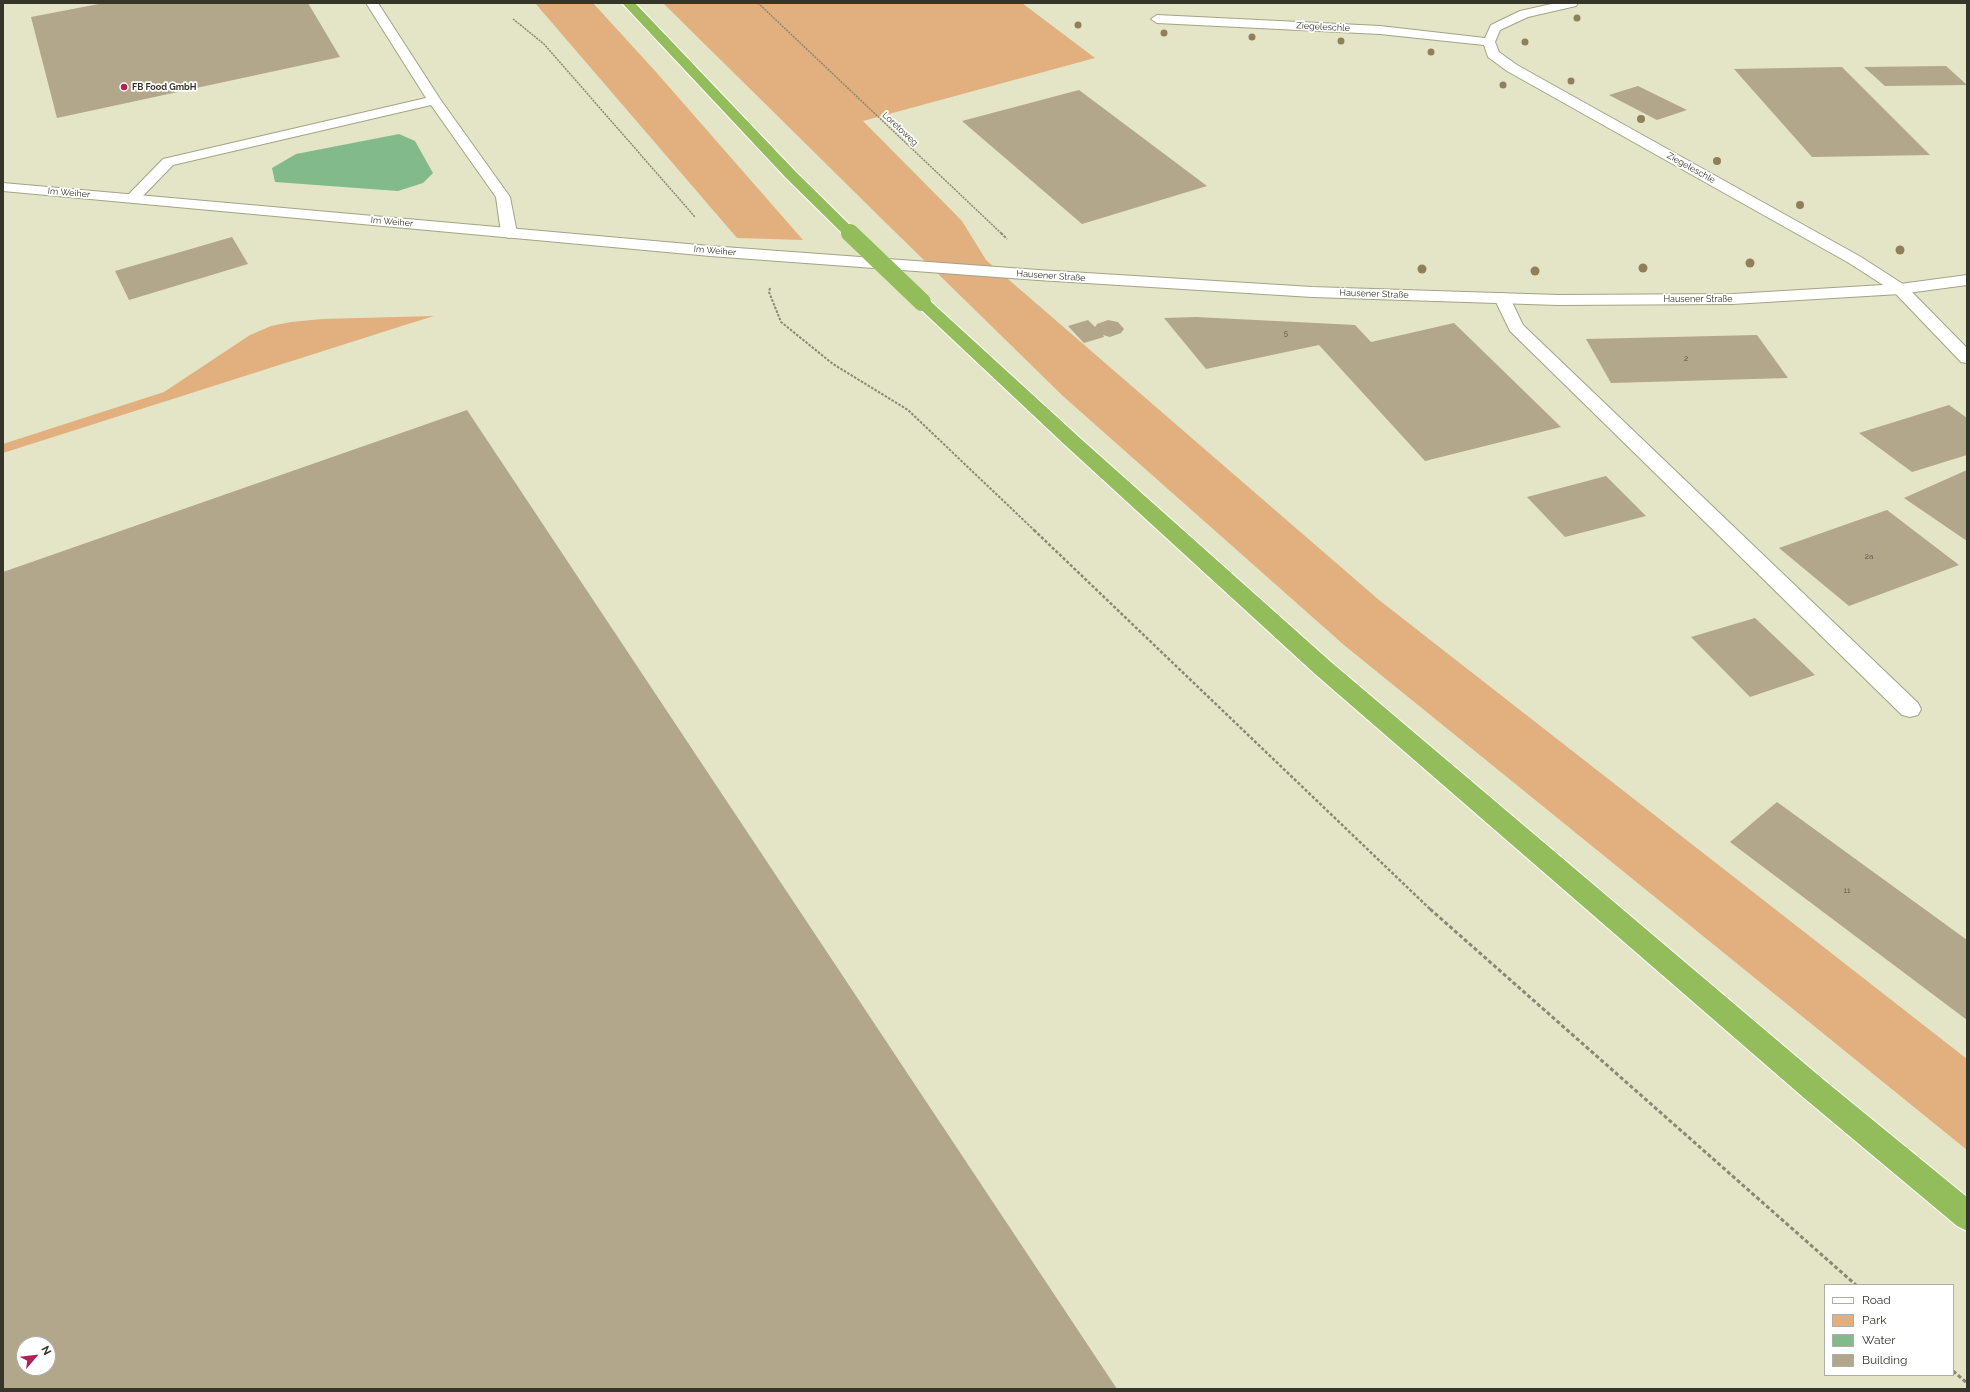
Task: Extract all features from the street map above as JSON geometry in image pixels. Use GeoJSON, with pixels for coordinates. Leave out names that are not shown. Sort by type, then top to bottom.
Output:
{"type":"FeatureCollection","features":[{"type":"Feature","properties":{"kind":"highway"},"geometry":{"type":"LineString","coordinates":[[628,3],[791,175],[922,302],[1078,447],[1323,668],[1814,1089],[1967,1216]]}},
{"type":"Feature","properties":{"kind":"street"},"geometry":{"type":"LineString","coordinates":[[372,3],[434,100],[503,197],[509,232]]}},
{"type":"Feature","properties":{"kind":"street"},"geometry":{"type":"LineString","coordinates":[[1489,42],[1495,28],[1509,20],[1524,14],[1572,3]]}},
{"type":"Feature","properties":{"kind":"street","name":"Ziegeleschle"},"geometry":{"type":"LineString","coordinates":[[1157,19],[1380,30],[1489,42],[1493,54],[1512,68],[1855,260],[1900,289],[1967,358]]}},
{"type":"Feature","properties":{"kind":"street"},"geometry":{"type":"LineString","coordinates":[[132,199],[168,162],[434,100]]}},
{"type":"Feature","properties":{"kind":"street","name":"Im Weiher"},"geometry":{"type":"LineString","coordinates":[[3,187],[781,256]]}},
{"type":"Feature","properties":{"kind":"street","name":"Hausener Straße"},"geometry":{"type":"LineString","coordinates":[[781,256],[1013,273],[1312,292],[1558,300],[1734,299],[1900,289],[1967,280]]}},
{"type":"Feature","properties":{"kind":"street"},"geometry":{"type":"LineString","coordinates":[[1502,298],[1516,327],[1910,709]]}},
{"type":"Feature","properties":{"kind":"path","name":"Loretoweg"},"geometry":{"type":"LineString","coordinates":[[758,3],[810,54],[1001,231],[1012,245],[1015,255],[1013,273]]}},
{"type":"Feature","properties":{"kind":"path"},"geometry":{"type":"LineString","coordinates":[[513,19],[544,44],[692,212]]}},
{"type":"Feature","properties":{"kind":"path"},"geometry":{"type":"LineString","coordinates":[[781,256],[772,271],[769,292],[781,322],[834,364],[908,410],[1431,910],[1855,1284]]}},
{"type":"Feature","properties":{"kind":"path"},"geometry":{"type":"LineString","coordinates":[[1954,1371],[1967,1383]]}},
{"type":"Feature","properties":{"kind":"green space"},"geometry":{"type":"Polygon","coordinates":[[[535,3],[593,3],[656,72],[803,240],[737,238],[535,3]]]}},
{"type":"Feature","properties":{"kind":"green space"},"geometry":{"type":"Polygon","coordinates":[[[663,3],[1022,3],[1095,58],[863,121],[962,221],[986,260],[1379,600],[1967,1059],[1967,1150],[1344,645],[1064,397],[663,3]]]}},
{"type":"Feature","properties":{"kind":"green space"},"geometry":{"type":"Polygon","coordinates":[[[434,316],[3,453],[3,444],[164,392],[250,335],[271,326],[291,322],[322,319],[434,316]]]}},
{"type":"Feature","properties":{"kind":"water"},"geometry":{"type":"Polygon","coordinates":[[[399,134],[415,141],[433,173],[423,183],[398,191],[275,182],[272,168],[296,154],[399,134]]]}},
{"type":"Feature","properties":{"kind":"building","name":"FB Food GmbH"},"geometry":{"type":"Polygon","coordinates":[[[104,3],[308,3],[340,57],[57,118],[31,17],[104,3]]]}},
{"type":"Feature","properties":{"kind":"building"},"geometry":{"type":"Polygon","coordinates":[[[1946,66],[1967,85],[1885,86],[1864,67],[1946,66]]]}},
{"type":"Feature","properties":{"kind":"building"},"geometry":{"type":"Polygon","coordinates":[[[1842,67],[1930,155],[1812,157],[1734,69],[1842,67]]]}},
{"type":"Feature","properties":{"kind":"building"},"geometry":{"type":"Polygon","coordinates":[[[1638,86],[1687,110],[1657,120],[1609,95],[1638,86]]]}},
{"type":"Feature","properties":{"kind":"building"},"geometry":{"type":"Polygon","coordinates":[[[1079,90],[1207,186],[1082,224],[962,121],[1079,90]]]}},
{"type":"Feature","properties":{"kind":"building"},"geometry":{"type":"Polygon","coordinates":[[[232,237],[248,264],[129,300],[115,271],[232,237]]]}},
{"type":"Feature","properties":{"kind":"building"},"geometry":{"type":"Polygon","coordinates":[[[1196,317],[1355,325],[1371,342],[1454,323],[1561,427],[1425,461],[1319,345],[1206,369],[1164,318],[1196,317]]]}},
{"type":"Feature","properties":{"kind":"building"},"geometry":{"type":"Polygon","coordinates":[[[1088,320],[1095,327],[1097,324],[1108,320],[1118,322],[1124,329],[1121,333],[1110,337],[1103,335],[1104,337],[1084,343],[1068,326],[1088,320]]]}},
{"type":"Feature","properties":{"kind":"building"},"geometry":{"type":"Polygon","coordinates":[[[1757,335],[1788,378],[1611,383],[1586,339],[1757,335]]]}},
{"type":"Feature","properties":{"kind":"building"},"geometry":{"type":"Polygon","coordinates":[[[1949,405],[1967,418],[1967,455],[1912,472],[1859,433],[1949,405]]]}},
{"type":"Feature","properties":{"kind":"building"},"geometry":{"type":"Polygon","coordinates":[[[467,410],[1117,1389],[3,1389],[3,572],[467,410]]]}},
{"type":"Feature","properties":{"kind":"building"},"geometry":{"type":"Polygon","coordinates":[[[1967,470],[1967,541],[1904,498],[1967,470]]]}},
{"type":"Feature","properties":{"kind":"building"},"geometry":{"type":"Polygon","coordinates":[[[1606,476],[1646,516],[1565,537],[1527,497],[1606,476]]]}},
{"type":"Feature","properties":{"kind":"building"},"geometry":{"type":"Polygon","coordinates":[[[1887,510],[1959,565],[1849,606],[1779,548],[1887,510]]]}},
{"type":"Feature","properties":{"kind":"building"},"geometry":{"type":"Polygon","coordinates":[[[1755,618],[1815,675],[1750,697],[1691,637],[1755,618]]]}},
{"type":"Feature","properties":{"kind":"building"},"geometry":{"type":"Polygon","coordinates":[[[1777,802],[1967,940],[1967,1020],[1730,842],[1777,802]]]}},
{"type":"Feature","properties":{"kind":"place","name":"FB Food GmbH"},"geometry":{"type":"Point","coordinates":[124,87]}}]}
